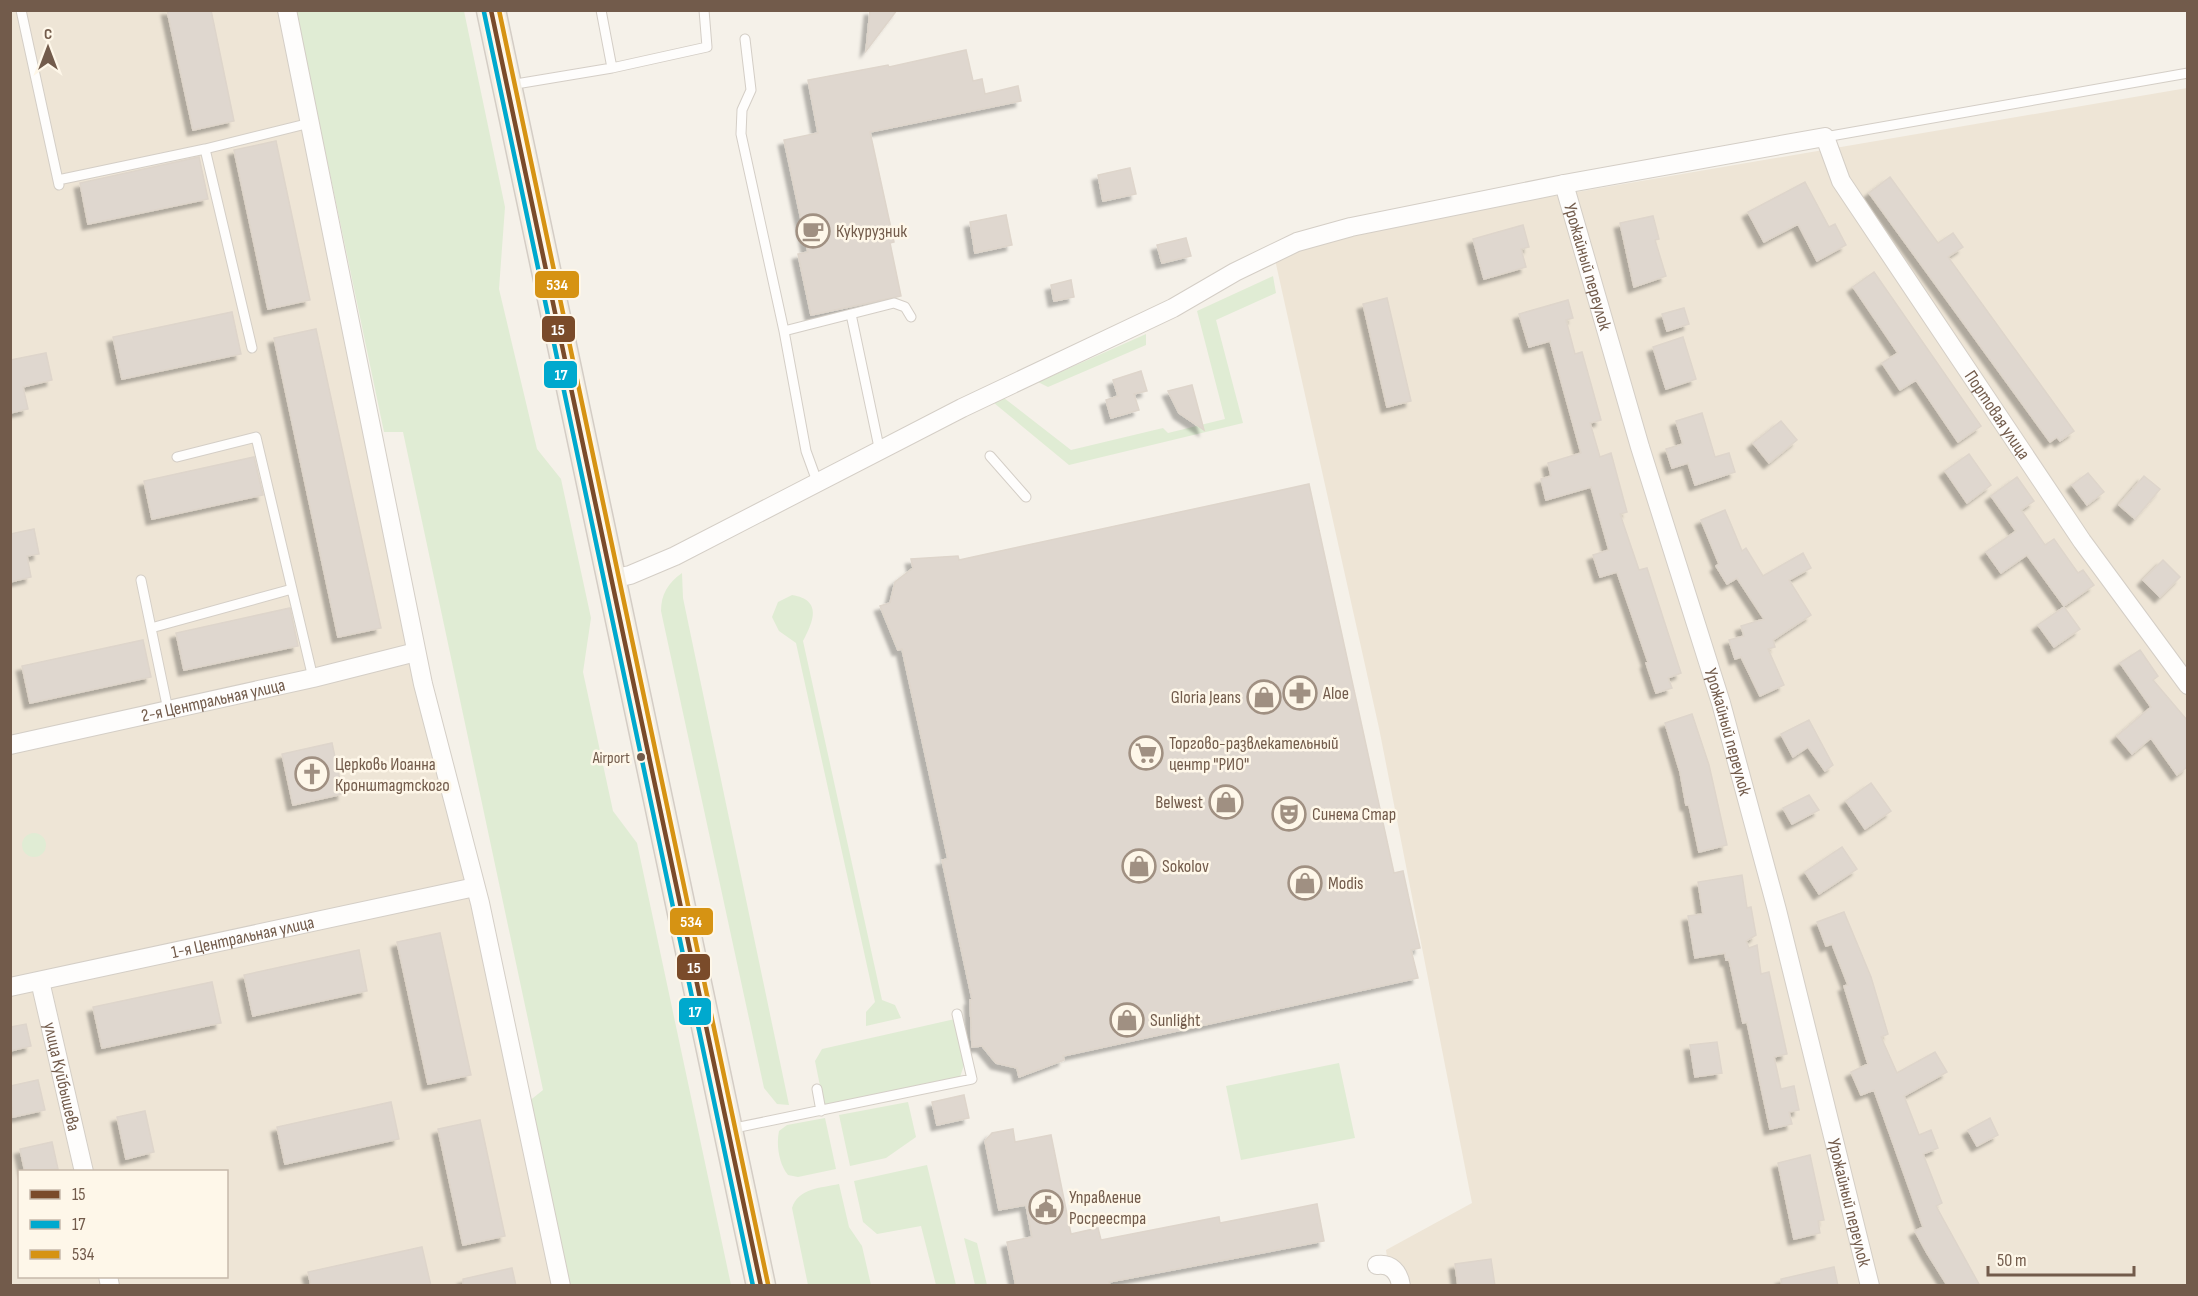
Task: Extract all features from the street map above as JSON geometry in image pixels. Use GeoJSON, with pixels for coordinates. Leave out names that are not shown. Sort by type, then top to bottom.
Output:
{"type":"FeatureCollection","features":[{"type":"Feature","properties":{"kind":"main road"},"geometry":{"type":"LineString","coordinates":[[491,10],[761,1286]]}},
{"type":"Feature","properties":{"kind":"street"},"geometry":{"type":"LineString","coordinates":[[287,10],[416,652],[475,887],[561,1286]]}},
{"type":"Feature","properties":{"kind":"street"},"geometry":{"type":"LineString","coordinates":[[611,579],[630,575],[675,556],[962,408],[1173,308],[1297,242],[1351,227],[1564,184],[1824,136]]}},
{"type":"Feature","properties":{"kind":"street","name":"Портовая улица"},"geometry":{"type":"LineString","coordinates":[[1824,136],[1841,181],[2082,541],[2187,685]]}},
{"type":"Feature","properties":{"kind":"street","name":"Урожайный переулок"},"geometry":{"type":"LineString","coordinates":[[1564,184],[1640,447],[1722,703],[1777,910],[1870,1286]]}},
{"type":"Feature","properties":{"kind":"street","name":"2-я Центральная улица"},"geometry":{"type":"LineString","coordinates":[[10,745],[313,678],[416,652]]}},
{"type":"Feature","properties":{"kind":"street","name":"1-я Центральная улица"},"geometry":{"type":"LineString","coordinates":[[10,987],[475,887]]}},
{"type":"Feature","properties":{"kind":"street","name":"улица Куйбышева"},"geometry":{"type":"LineString","coordinates":[[40,981],[84,1170]]}},
{"type":"Feature","properties":{"kind":"street"},"geometry":{"type":"LineString","coordinates":[[1377,1265],[1389,1265],[1395,1270],[1400,1277],[1401,1286]]}},
{"type":"Feature","properties":{"kind":"lane"},"geometry":{"type":"LineString","coordinates":[[21,10],[59,182],[309,123]]}},
{"type":"Feature","properties":{"kind":"lane"},"geometry":{"type":"LineString","coordinates":[[601,10],[612,68]]}},
{"type":"Feature","properties":{"kind":"lane"},"geometry":{"type":"LineString","coordinates":[[506,86],[612,68],[707,47],[704,10]]}},
{"type":"Feature","properties":{"kind":"lane"},"geometry":{"type":"LineString","coordinates":[[745,39],[751,90],[742,110],[741,134],[784,331],[806,451],[818,484]]}},
{"type":"Feature","properties":{"kind":"lane"},"geometry":{"type":"LineString","coordinates":[[1824,136],[2187,73]]}},
{"type":"Feature","properties":{"kind":"lane"},"geometry":{"type":"LineString","coordinates":[[205,149],[252,348]]}},
{"type":"Feature","properties":{"kind":"lane"},"geometry":{"type":"LineString","coordinates":[[784,331],[900,303],[911,317]]}},
{"type":"Feature","properties":{"kind":"lane"},"geometry":{"type":"LineString","coordinates":[[851,314],[880,452]]}},
{"type":"Feature","properties":{"kind":"lane"},"geometry":{"type":"LineString","coordinates":[[177,457],[256,437],[313,678]]}},
{"type":"Feature","properties":{"kind":"lane"},"geometry":{"type":"LineString","coordinates":[[990,456],[1026,497]]}},
{"type":"Feature","properties":{"kind":"lane"},"geometry":{"type":"LineString","coordinates":[[141,580],[168,710]]}},
{"type":"Feature","properties":{"kind":"lane"},"geometry":{"type":"LineString","coordinates":[[151,628],[292,589]]}},
{"type":"Feature","properties":{"kind":"lane"},"geometry":{"type":"LineString","coordinates":[[728,1130],[972,1079],[957,1014]]}},
{"type":"Feature","properties":{"kind":"lane"},"geometry":{"type":"LineString","coordinates":[[817,1089],[822,1110]]}},
{"type":"Feature","properties":{"kind":"shaded area"},"geometry":{"type":"Polygon","coordinates":[[[10,11],[290,11],[559,1285],[11,1285],[10,11]]]}},
{"type":"Feature","properties":{"kind":"shaded area"},"geometry":{"type":"Polygon","coordinates":[[[2187,88],[2187,1285],[1391,1285],[1386,1250],[1472,1203],[1379,728],[1274,255],[1389,224],[2187,88]]]}},
{"type":"Feature","properties":{"kind":"green space"},"geometry":{"type":"Polygon","coordinates":[[[296,11],[464,11],[505,207],[499,289],[537,449],[561,479],[591,618],[583,672],[613,811],[637,843],[731,1285],[568,1285],[528,1102],[543,1090],[403,432],[384,432],[296,11]]]}},
{"type":"Feature","properties":{"kind":"green space"},"geometry":{"type":"Polygon","coordinates":[[[1273,276],[1276,293],[1216,320],[1243,423],[1069,465],[994,403],[1004,398],[1071,450],[1163,428],[1168,433],[1225,419],[1197,311],[1273,276]]]}},
{"type":"Feature","properties":{"kind":"green space"},"geometry":{"type":"Polygon","coordinates":[[[1146,334],[1146,345],[1048,387],[1038,382],[1146,334]]]}},
{"type":"Feature","properties":{"kind":"green space"},"geometry":{"type":"Polygon","coordinates":[[[682,573],[683,598],[789,1105],[777,1104],[764,1088],[661,611],[666,589],[682,573]]]}},
{"type":"Feature","properties":{"kind":"green space"},"geometry":{"type":"Polygon","coordinates":[[[792,595],[802,598],[812,607],[812,619],[803,641],[882,1000],[895,1005],[901,1018],[866,1026],[866,1012],[875,1002],[796,643],[779,631],[772,617],[778,602],[792,595]]]}},
{"type":"Feature","properties":{"kind":"green space"},"geometry":{"type":"Polygon","coordinates":[[[29,833],[39,833],[46,840],[46,850],[39,857],[29,857],[22,850],[22,840],[29,833]]]}},
{"type":"Feature","properties":{"kind":"green space"},"geometry":{"type":"Polygon","coordinates":[[[955,1019],[965,1062],[960,1077],[824,1106],[815,1061],[822,1049],[955,1019]]]}},
{"type":"Feature","properties":{"kind":"green space"},"geometry":{"type":"Polygon","coordinates":[[[1339,1063],[1355,1138],[1241,1160],[1226,1086],[1339,1063]]]}},
{"type":"Feature","properties":{"kind":"green space"},"geometry":{"type":"Polygon","coordinates":[[[908,1102],[916,1137],[886,1158],[850,1166],[839,1115],[908,1102]]]}},
{"type":"Feature","properties":{"kind":"green space"},"geometry":{"type":"Polygon","coordinates":[[[825,1118],[836,1169],[798,1177],[788,1175],[779,1154],[779,1131],[787,1125],[825,1118]]]}},
{"type":"Feature","properties":{"kind":"green space"},"geometry":{"type":"Polygon","coordinates":[[[927,1165],[956,1285],[936,1285],[921,1226],[877,1234],[863,1222],[854,1181],[927,1165]]]}},
{"type":"Feature","properties":{"kind":"green space"},"geometry":{"type":"Polygon","coordinates":[[[839,1184],[849,1227],[862,1246],[871,1285],[808,1285],[792,1208],[799,1196],[818,1188],[839,1184]]]}},
{"type":"Feature","properties":{"kind":"green space"},"geometry":{"type":"Polygon","coordinates":[[[964,1238],[977,1243],[987,1285],[975,1285],[964,1238]]]}},
{"type":"Feature","properties":{"kind":"building"},"geometry":{"type":"Polygon","coordinates":[[[167,10],[211,10],[234,121],[193,130],[167,10]]]}},
{"type":"Feature","properties":{"kind":"building"},"geometry":{"type":"Polygon","coordinates":[[[870,10],[897,10],[866,51],[870,10]]]}},
{"type":"Feature","properties":{"kind":"building"},"geometry":{"type":"Polygon","coordinates":[[[966,50],[973,81],[982,79],[985,94],[1018,86],[1021,101],[870,132],[894,242],[890,243],[901,296],[811,315],[798,254],[808,252],[784,140],[818,133],[808,80],[888,65],[889,67],[966,50]]]}},
{"type":"Feature","properties":{"kind":"building"},"geometry":{"type":"Polygon","coordinates":[[[276,141],[310,300],[268,309],[234,150],[276,141]]]}},
{"type":"Feature","properties":{"kind":"building"},"geometry":{"type":"Polygon","coordinates":[[[199,157],[208,199],[88,224],[80,183],[199,157]]]}},
{"type":"Feature","properties":{"kind":"building"},"geometry":{"type":"Polygon","coordinates":[[[1130,168],[1136,194],[1103,201],[1098,175],[1130,168]]]}},
{"type":"Feature","properties":{"kind":"building"},"geometry":{"type":"Polygon","coordinates":[[[1890,177],[1938,243],[1953,233],[1963,247],[1948,257],[2074,431],[2060,441],[2057,437],[2050,442],[1869,193],[1890,177]]]}},
{"type":"Feature","properties":{"kind":"building"},"geometry":{"type":"Polygon","coordinates":[[[1805,182],[1829,227],[1835,224],[1846,245],[1817,261],[1798,224],[1764,242],[1748,212],[1805,182]]]}},
{"type":"Feature","properties":{"kind":"building"},"geometry":{"type":"Polygon","coordinates":[[[1006,215],[1012,245],[975,253],[970,222],[1006,215]]]}},
{"type":"Feature","properties":{"kind":"building"},"geometry":{"type":"Polygon","coordinates":[[[1653,216],[1659,239],[1655,240],[1666,276],[1634,287],[1620,223],[1653,216]]]}},
{"type":"Feature","properties":{"kind":"building"},"geometry":{"type":"Polygon","coordinates":[[[1523,225],[1529,247],[1521,249],[1526,267],[1484,279],[1473,239],[1523,225]]]}},
{"type":"Feature","properties":{"kind":"building"},"geometry":{"type":"Polygon","coordinates":[[[1186,238],[1191,256],[1162,263],[1157,245],[1186,238]]]}},
{"type":"Feature","properties":{"kind":"building"},"geometry":{"type":"Polygon","coordinates":[[[1874,272],[1981,426],[1958,442],[1916,380],[1900,390],[1882,363],[1898,353],[1853,287],[1874,272]]]}},
{"type":"Feature","properties":{"kind":"building"},"geometry":{"type":"Polygon","coordinates":[[[1071,280],[1074,297],[1054,301],[1051,285],[1071,280]]]}},
{"type":"Feature","properties":{"kind":"building"},"geometry":{"type":"Polygon","coordinates":[[[1387,298],[1411,401],[1387,407],[1363,304],[1387,298]]]}},
{"type":"Feature","properties":{"kind":"building"},"geometry":{"type":"Polygon","coordinates":[[[1568,300],[1573,318],[1566,320],[1575,354],[1582,352],[1601,420],[1590,423],[1600,457],[1611,453],[1627,512],[1620,514],[1639,570],[1647,568],[1681,673],[1668,678],[1672,688],[1656,693],[1646,663],[1648,662],[1617,572],[1600,577],[1593,555],[1609,550],[1591,487],[1546,500],[1541,479],[1551,476],[1548,463],[1581,453],[1550,341],[1529,347],[1519,314],[1568,300]]]}},
{"type":"Feature","properties":{"kind":"building"},"geometry":{"type":"Polygon","coordinates":[[[1684,308],[1689,324],[1667,331],[1662,314],[1684,308]]]}},
{"type":"Feature","properties":{"kind":"building"},"geometry":{"type":"Polygon","coordinates":[[[232,312],[241,354],[122,379],[113,337],[232,312]]]}},
{"type":"Feature","properties":{"kind":"building"},"geometry":{"type":"Polygon","coordinates":[[[316,329],[381,628],[338,637],[274,338],[316,329]]]}},
{"type":"Feature","properties":{"kind":"building"},"geometry":{"type":"Polygon","coordinates":[[[1683,337],[1696,379],[1666,389],[1653,347],[1683,337]]]}},
{"type":"Feature","properties":{"kind":"building"},"geometry":{"type":"Polygon","coordinates":[[[46,353],[52,380],[23,387],[28,409],[10,413],[10,360],[46,353]]]}},
{"type":"Feature","properties":{"kind":"building"},"geometry":{"type":"Polygon","coordinates":[[[1141,371],[1147,391],[1134,394],[1139,410],[1111,418],[1106,400],[1118,396],[1113,380],[1141,371]]]}},
{"type":"Feature","properties":{"kind":"building"},"geometry":{"type":"Polygon","coordinates":[[[1192,385],[1204,430],[1179,413],[1168,391],[1192,385]]]}},
{"type":"Feature","properties":{"kind":"building"},"geometry":{"type":"Polygon","coordinates":[[[1702,413],[1715,457],[1729,453],[1735,472],[1695,485],[1688,463],[1672,468],[1666,449],[1683,444],[1676,421],[1702,413]]]}},
{"type":"Feature","properties":{"kind":"building"},"geometry":{"type":"Polygon","coordinates":[[[1781,421],[1797,440],[1769,463],[1753,443],[1781,421]]]}},
{"type":"Feature","properties":{"kind":"building"},"geometry":{"type":"Polygon","coordinates":[[[1969,454],[1991,485],[1967,503],[1945,471],[1969,454]]]}},
{"type":"Feature","properties":{"kind":"building"},"geometry":{"type":"Polygon","coordinates":[[[254,457],[263,495],[152,519],[144,481],[254,457]]]}},
{"type":"Feature","properties":{"kind":"building"},"geometry":{"type":"Polygon","coordinates":[[[2088,473],[2104,492],[2087,505],[2072,485],[2088,473]]]}},
{"type":"Feature","properties":{"kind":"building"},"geometry":{"type":"Polygon","coordinates":[[[2144,476],[2160,489],[2135,519],[2119,505],[2144,476]]]}},
{"type":"Feature","properties":{"kind":"building"},"geometry":{"type":"Polygon","coordinates":[[[2017,477],[2034,501],[2021,510],[2045,545],[2054,539],[2078,573],[2083,570],[2094,585],[2064,606],[2027,555],[2001,573],[1986,552],[2016,531],[1991,496],[2017,477]]]}},
{"type":"Feature","properties":{"kind":"building","name":"Торгово-развлекательный центр \"РИО\""},"geometry":{"type":"Polygon","coordinates":[[[1309,484],[1394,873],[1403,871],[1420,948],[1411,950],[1418,978],[1063,1056],[1064,1060],[1019,1077],[1017,1068],[996,1063],[982,1046],[972,1047],[970,1000],[972,999],[942,860],[948,859],[902,649],[898,650],[880,606],[890,603],[895,582],[913,568],[911,559],[958,556],[959,560],[1309,484]]]}},
{"type":"Feature","properties":{"kind":"building"},"geometry":{"type":"Polygon","coordinates":[[[1725,510],[1742,551],[1746,548],[1763,576],[1803,553],[1811,568],[1789,580],[1811,615],[1773,640],[1775,647],[1768,649],[1784,685],[1760,696],[1741,657],[1735,659],[1729,640],[1744,636],[1741,626],[1764,619],[1737,578],[1727,584],[1716,566],[1719,564],[1701,520],[1725,510]]]}},
{"type":"Feature","properties":{"kind":"building"},"geometry":{"type":"Polygon","coordinates":[[[34,529],[39,554],[27,556],[31,577],[10,582],[10,534],[34,529]]]}},
{"type":"Feature","properties":{"kind":"building"},"geometry":{"type":"Polygon","coordinates":[[[2163,560],[2180,577],[2160,597],[2143,580],[2163,560]]]}},
{"type":"Feature","properties":{"kind":"building"},"geometry":{"type":"Polygon","coordinates":[[[2064,607],[2080,629],[2054,647],[2038,625],[2064,607]]]}},
{"type":"Feature","properties":{"kind":"building"},"geometry":{"type":"Polygon","coordinates":[[[290,608],[298,646],[184,670],[176,633],[290,608]]]}},
{"type":"Feature","properties":{"kind":"building"},"geometry":{"type":"Polygon","coordinates":[[[143,640],[151,677],[30,703],[22,666],[143,640]]]}},
{"type":"Feature","properties":{"kind":"building"},"geometry":{"type":"Polygon","coordinates":[[[2140,650],[2158,676],[2153,680],[2187,720],[2187,767],[2177,775],[2151,738],[2132,754],[2117,736],[2151,707],[2120,663],[2140,650]]]}},
{"type":"Feature","properties":{"kind":"building"},"geometry":{"type":"Polygon","coordinates":[[[1692,714],[1709,765],[1727,845],[1699,852],[1689,805],[1686,805],[1680,772],[1665,723],[1692,714]]]}},
{"type":"Feature","properties":{"kind":"building"},"geometry":{"type":"Polygon","coordinates":[[[1809,720],[1833,765],[1825,771],[1808,747],[1793,757],[1781,734],[1809,720]]]}},
{"type":"Feature","properties":{"kind":"building","name":"Церковь Иоанна Кронштадтского"},"geometry":{"type":"Polygon","coordinates":[[[332,743],[343,794],[293,805],[282,754],[332,743]]]}},
{"type":"Feature","properties":{"kind":"building"},"geometry":{"type":"Polygon","coordinates":[[[1871,783],[1891,811],[1865,829],[1846,801],[1871,783]]]}},
{"type":"Feature","properties":{"kind":"building"},"geometry":{"type":"Polygon","coordinates":[[[1809,795],[1819,810],[1792,824],[1783,808],[1809,795]]]}},
{"type":"Feature","properties":{"kind":"building"},"geometry":{"type":"Polygon","coordinates":[[[1842,847],[1857,869],[1819,894],[1805,872],[1842,847]]]}},
{"type":"Feature","properties":{"kind":"building"},"geometry":{"type":"Polygon","coordinates":[[[1742,875],[1747,908],[1751,907],[1756,935],[1746,941],[1749,948],[1757,945],[1761,974],[1769,972],[1787,1054],[1774,1057],[1781,1089],[1794,1086],[1799,1110],[1789,1112],[1792,1124],[1770,1129],[1747,1022],[1743,1023],[1729,959],[1726,960],[1725,953],[1695,958],[1688,916],[1703,914],[1698,882],[1742,875]]]}},
{"type":"Feature","properties":{"kind":"building"},"geometry":{"type":"Polygon","coordinates":[[[1844,912],[1871,977],[1888,1034],[1881,1037],[1897,1073],[1935,1052],[1947,1072],[1904,1096],[1919,1135],[1931,1130],[1938,1148],[1923,1154],[1942,1203],[1936,1206],[1980,1286],[1947,1285],[1927,1253],[1915,1231],[1923,1227],[1874,1090],[1861,1095],[1851,1072],[1868,1064],[1844,986],[1848,985],[1832,944],[1826,946],[1817,922],[1844,912]]]}},
{"type":"Feature","properties":{"kind":"building"},"geometry":{"type":"Polygon","coordinates":[[[440,933],[471,1075],[428,1084],[397,942],[440,933]]]}},
{"type":"Feature","properties":{"kind":"building"},"geometry":{"type":"Polygon","coordinates":[[[359,950],[367,991],[253,1016],[244,975],[359,950]]]}},
{"type":"Feature","properties":{"kind":"building"},"geometry":{"type":"Polygon","coordinates":[[[212,982],[221,1023],[102,1048],[93,1007],[212,982]]]}},
{"type":"Feature","properties":{"kind":"building"},"geometry":{"type":"Polygon","coordinates":[[[26,1024],[31,1046],[10,1051],[10,1027],[26,1024]]]}},
{"type":"Feature","properties":{"kind":"building"},"geometry":{"type":"Polygon","coordinates":[[[1717,1042],[1722,1073],[1695,1077],[1690,1045],[1717,1042]]]}},
{"type":"Feature","properties":{"kind":"building"},"geometry":{"type":"Polygon","coordinates":[[[38,1080],[45,1110],[13,1117],[10,1086],[38,1080]]]}},
{"type":"Feature","properties":{"kind":"building"},"geometry":{"type":"Polygon","coordinates":[[[964,1095],[969,1118],[937,1125],[932,1102],[964,1095]]]}},
{"type":"Feature","properties":{"kind":"building"},"geometry":{"type":"Polygon","coordinates":[[[391,1102],[399,1139],[285,1164],[277,1127],[391,1102]]]}},
{"type":"Feature","properties":{"kind":"building"},"geometry":{"type":"Polygon","coordinates":[[[145,1111],[154,1152],[126,1159],[117,1117],[145,1111]]]}},
{"type":"Feature","properties":{"kind":"building"},"geometry":{"type":"Polygon","coordinates":[[[1990,1118],[1998,1135],[1977,1146],[1968,1130],[1990,1118]]]}},
{"type":"Feature","properties":{"kind":"building"},"geometry":{"type":"Polygon","coordinates":[[[480,1120],[505,1236],[463,1245],[438,1129],[480,1120]]]}},
{"type":"Feature","properties":{"kind":"building"},"geometry":{"type":"Polygon","coordinates":[[[1013,1129],[1015,1142],[1051,1135],[1071,1234],[1098,1228],[1101,1240],[1219,1217],[1220,1223],[1317,1204],[1324,1241],[1109,1282],[1110,1286],[1016,1286],[1007,1242],[1032,1237],[1026,1205],[999,1210],[985,1141],[992,1133],[1013,1129]]]}},
{"type":"Feature","properties":{"kind":"building"},"geometry":{"type":"Polygon","coordinates":[[[52,1142],[58,1169],[25,1170],[20,1149],[52,1142]]]}},
{"type":"Feature","properties":{"kind":"building"},"geometry":{"type":"Polygon","coordinates":[[[1810,1155],[1824,1220],[1818,1221],[1820,1233],[1794,1239],[1778,1163],[1810,1155]]]}},
{"type":"Feature","properties":{"kind":"building"},"geometry":{"type":"Polygon","coordinates":[[[422,1247],[431,1286],[311,1286],[308,1272],[422,1247]]]}},
{"type":"Feature","properties":{"kind":"building"},"geometry":{"type":"Polygon","coordinates":[[[1491,1259],[1495,1286],[1458,1286],[1455,1264],[1491,1259]]]}},
{"type":"Feature","properties":{"kind":"building"},"geometry":{"type":"Polygon","coordinates":[[[1834,1267],[1838,1286],[1782,1286],[1781,1279],[1834,1267]]]}},
{"type":"Feature","properties":{"kind":"building"},"geometry":{"type":"Polygon","coordinates":[[[512,1268],[516,1286],[463,1286],[463,1279],[512,1268]]]}},
{"type":"Feature","properties":{"kind":"transit line","name":"15"},"geometry":{"type":"LineString","coordinates":[[491,10],[761,1286]]}},
{"type":"Feature","properties":{"kind":"transit line","name":"534"},"geometry":{"type":"LineString","coordinates":[[499,10],[768,1284]]}},
{"type":"Feature","properties":{"kind":"transit line","name":"17"},"geometry":{"type":"LineString","coordinates":[[484,12],[753,1286]]}},
{"type":"Feature","properties":{"kind":"place","name":"Кукурузник"},"geometry":{"type":"Point","coordinates":[813,231]}},
{"type":"Feature","properties":{"kind":"place","name":"Aloe"},"geometry":{"type":"Point","coordinates":[1300,693]}},
{"type":"Feature","properties":{"kind":"place","name":"Gloria Jeans"},"geometry":{"type":"Point","coordinates":[1264,697]}},
{"type":"Feature","properties":{"kind":"place","name":"Торгово-развлекательный центр \"РИО\""},"geometry":{"type":"Point","coordinates":[1146,753]}},
{"type":"Feature","properties":{"kind":"place","name":"Airport"},"geometry":{"type":"Point","coordinates":[641,757]}},
{"type":"Feature","properties":{"kind":"place","name":"Церковь Иоанна Кронштадтского"},"geometry":{"type":"Point","coordinates":[312,774]}},
{"type":"Feature","properties":{"kind":"place","name":"Belwest"},"geometry":{"type":"Point","coordinates":[1226,802]}},
{"type":"Feature","properties":{"kind":"place","name":"Синема Стар"},"geometry":{"type":"Point","coordinates":[1289,814]}},
{"type":"Feature","properties":{"kind":"place","name":"Sokolov"},"geometry":{"type":"Point","coordinates":[1139,866]}},
{"type":"Feature","properties":{"kind":"place","name":"Modis"},"geometry":{"type":"Point","coordinates":[1305,883]}},
{"type":"Feature","properties":{"kind":"place","name":"Sunlight"},"geometry":{"type":"Point","coordinates":[1127,1020]}},
{"type":"Feature","properties":{"kind":"place","name":"Управление Росреестра"},"geometry":{"type":"Point","coordinates":[1046,1207]}}]}
